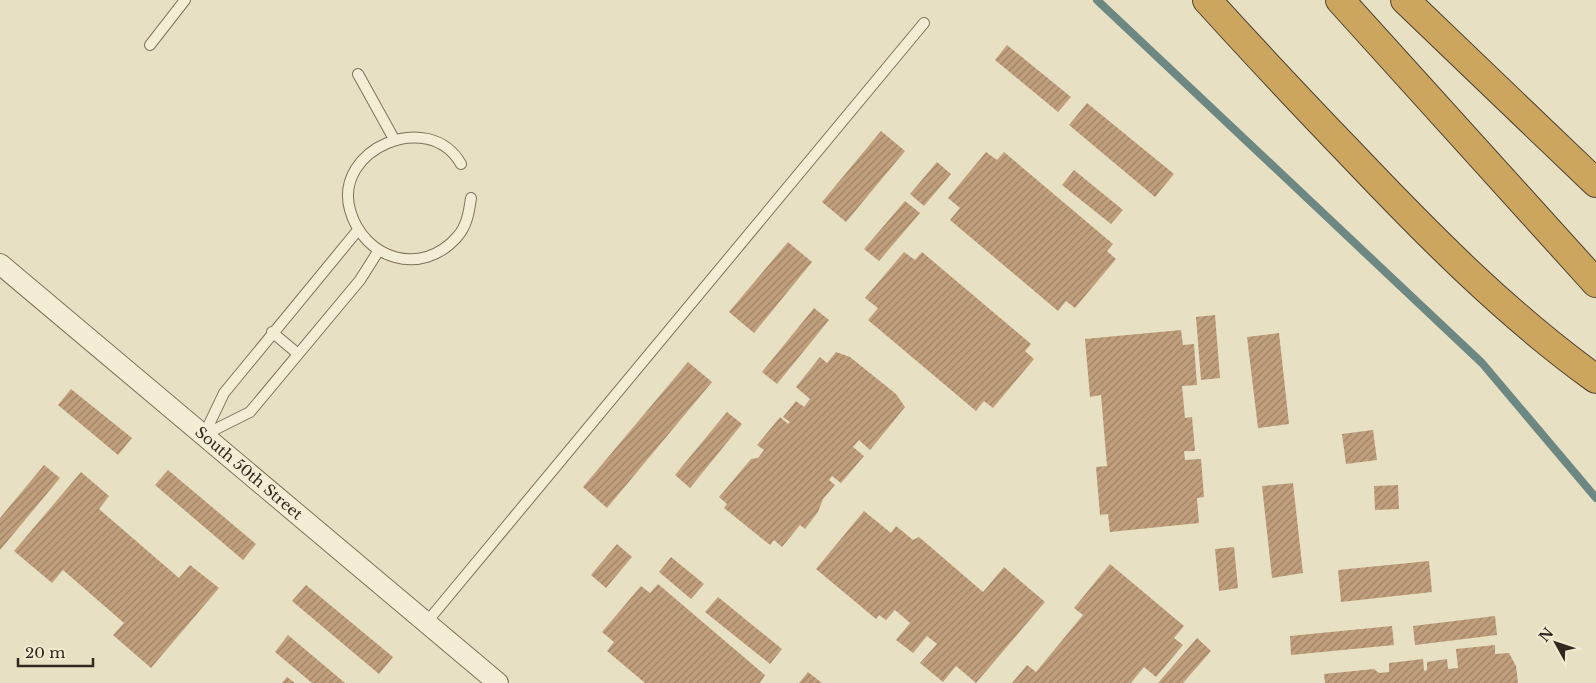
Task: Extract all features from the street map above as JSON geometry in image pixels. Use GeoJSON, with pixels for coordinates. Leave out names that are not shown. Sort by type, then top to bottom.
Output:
{"type":"FeatureCollection","features":[{"type":"Feature","properties":{"kind":"highway"},"geometry":{"type":"LineString","coordinates":[[1207,0],[1347,150],[1437,242],[1490,292],[1596,379]]}},
{"type":"Feature","properties":{"kind":"highway"},"geometry":{"type":"LineString","coordinates":[[1340,0],[1596,283]]}},
{"type":"Feature","properties":{"kind":"highway"},"geometry":{"type":"LineString","coordinates":[[1405,0],[1596,183]]}},
{"type":"Feature","properties":{"kind":"street","name":"South 50th Street"},"geometry":{"type":"LineString","coordinates":[[0,264],[498,683]]}},
{"type":"Feature","properties":{"kind":"lane"},"geometry":{"type":"LineString","coordinates":[[150,44],[185,0]]}},
{"type":"Feature","properties":{"kind":"lane"},"geometry":{"type":"LineString","coordinates":[[426,622],[924,22]]}},
{"type":"Feature","properties":{"kind":"lane"},"geometry":{"type":"LineString","coordinates":[[358,74],[394,139]]}},
{"type":"Feature","properties":{"kind":"lane"},"geometry":{"type":"LineString","coordinates":[[461,164],[444,146],[425,138],[405,137],[394,139],[368,153],[356,169],[350,188],[349,208],[358,230],[368,243],[384,254],[404,259],[424,258],[443,250],[458,236],[468,218],[472,198]]}},
{"type":"Feature","properties":{"kind":"lane"},"geometry":{"type":"LineString","coordinates":[[204,435],[224,392],[358,230]]}},
{"type":"Feature","properties":{"kind":"lane"},"geometry":{"type":"LineString","coordinates":[[204,435],[250,412],[360,280],[380,250]]}},
{"type":"Feature","properties":{"kind":"lane"},"geometry":{"type":"LineString","coordinates":[[272,332],[298,354]]}},
{"type":"Feature","properties":{"kind":"building"},"geometry":{"type":"Polygon","coordinates":[[[1007,45],[1071,97],[1058,112],[995,60],[1007,45]]]}},
{"type":"Feature","properties":{"kind":"building"},"geometry":{"type":"Polygon","coordinates":[[[1087,103],[1174,174],[1155,197],[1069,125],[1087,103]]]}},
{"type":"Feature","properties":{"kind":"building"},"geometry":{"type":"Polygon","coordinates":[[[881,131],[905,151],[846,222],[822,202],[881,131]]]}},
{"type":"Feature","properties":{"kind":"building"},"geometry":{"type":"Polygon","coordinates":[[[986,152],[997,160],[1004,152],[1113,244],[1107,251],[1116,259],[1075,308],[1066,301],[1058,311],[950,220],[960,208],[948,198],[986,152]]]}},
{"type":"Feature","properties":{"kind":"building"},"geometry":{"type":"Polygon","coordinates":[[[937,162],[951,174],[924,206],[910,194],[937,162]]]}},
{"type":"Feature","properties":{"kind":"building"},"geometry":{"type":"Polygon","coordinates":[[[1074,170],[1123,210],[1111,224],[1062,185],[1074,170]]]}},
{"type":"Feature","properties":{"kind":"building"},"geometry":{"type":"Polygon","coordinates":[[[905,201],[920,213],[879,261],[864,249],[905,201]]]}},
{"type":"Feature","properties":{"kind":"building"},"geometry":{"type":"Polygon","coordinates":[[[788,242],[812,262],[754,333],[729,312],[788,242]]]}},
{"type":"Feature","properties":{"kind":"building"},"geometry":{"type":"Polygon","coordinates":[[[904,252],[915,260],[922,252],[1031,344],[1025,351],[1034,359],[993,408],[984,401],[976,411],[868,320],[878,308],[865,298],[904,252]]]}},
{"type":"Feature","properties":{"kind":"building"},"geometry":{"type":"Polygon","coordinates":[[[814,308],[829,320],[777,384],[762,372],[814,308]]]}},
{"type":"Feature","properties":{"kind":"building"},"geometry":{"type":"Polygon","coordinates":[[[1215,315],[1220,378],[1201,380],[1196,317],[1215,315]]]}},
{"type":"Feature","properties":{"kind":"building"},"geometry":{"type":"Polygon","coordinates":[[[1181,330],[1183,345],[1194,344],[1197,385],[1182,386],[1185,418],[1192,417],[1195,451],[1184,451],[1185,460],[1201,459],[1204,497],[1197,498],[1199,523],[1110,532],[1108,514],[1100,515],[1096,467],[1107,466],[1101,395],[1090,397],[1085,339],[1181,330]]]}},
{"type":"Feature","properties":{"kind":"building"},"geometry":{"type":"Polygon","coordinates":[[[1279,333],[1289,424],[1258,428],[1247,337],[1279,333]]]}},
{"type":"Feature","properties":{"kind":"building"},"geometry":{"type":"Polygon","coordinates":[[[836,352],[850,357],[896,394],[905,407],[870,450],[859,440],[853,447],[864,456],[841,483],[832,476],[829,480],[835,485],[823,499],[818,512],[805,529],[800,525],[782,547],[774,540],[770,545],[724,508],[727,504],[719,497],[751,459],[758,458],[764,450],[757,445],[780,417],[788,424],[790,422],[783,417],[796,401],[804,407],[810,399],[796,387],[820,357],[827,363],[836,352]]]}},
{"type":"Feature","properties":{"kind":"building"},"geometry":{"type":"Polygon","coordinates":[[[688,362],[712,382],[607,508],[583,487],[688,362]]]}},
{"type":"Feature","properties":{"kind":"building"},"geometry":{"type":"Polygon","coordinates":[[[71,389],[132,438],[118,455],[58,405],[71,389]]]}},
{"type":"Feature","properties":{"kind":"building"},"geometry":{"type":"Polygon","coordinates":[[[727,412],[742,424],[690,488],[675,475],[727,412]]]}},
{"type":"Feature","properties":{"kind":"building"},"geometry":{"type":"Polygon","coordinates":[[[1373,430],[1377,460],[1346,464],[1342,434],[1373,430]]]}},
{"type":"Feature","properties":{"kind":"building"},"geometry":{"type":"Polygon","coordinates":[[[44,465],[60,478],[0,550],[0,518],[44,465]]]}},
{"type":"Feature","properties":{"kind":"building"},"geometry":{"type":"Polygon","coordinates":[[[168,470],[256,544],[243,560],[155,485],[168,470]]]}},
{"type":"Feature","properties":{"kind":"building"},"geometry":{"type":"Polygon","coordinates":[[[81,472],[109,496],[99,509],[179,578],[190,565],[219,588],[151,668],[113,635],[124,623],[63,570],[52,583],[14,551],[81,472]]]}},
{"type":"Feature","properties":{"kind":"building"},"geometry":{"type":"Polygon","coordinates":[[[1293,483],[1303,573],[1272,578],[1262,486],[1293,483]]]}},
{"type":"Feature","properties":{"kind":"building"},"geometry":{"type":"Polygon","coordinates":[[[1398,485],[1399,509],[1375,510],[1374,486],[1398,485]]]}},
{"type":"Feature","properties":{"kind":"building"},"geometry":{"type":"Polygon","coordinates":[[[864,511],[891,533],[896,526],[913,540],[919,537],[983,592],[1004,567],[1045,602],[976,683],[956,666],[943,682],[920,663],[937,644],[927,636],[913,653],[896,640],[910,623],[895,610],[886,620],[879,615],[876,619],[816,569],[864,511]]]}},
{"type":"Feature","properties":{"kind":"building"},"geometry":{"type":"Polygon","coordinates":[[[617,544],[632,557],[606,588],[591,575],[617,544]]]}},
{"type":"Feature","properties":{"kind":"building"},"geometry":{"type":"Polygon","coordinates":[[[1234,547],[1238,588],[1219,591],[1215,549],[1234,547]]]}},
{"type":"Feature","properties":{"kind":"building"},"geometry":{"type":"Polygon","coordinates":[[[671,557],[704,584],[691,599],[659,572],[671,557]]]}},
{"type":"Feature","properties":{"kind":"building"},"geometry":{"type":"Polygon","coordinates":[[[1429,561],[1432,592],[1341,602],[1338,570],[1429,561]]]}},
{"type":"Feature","properties":{"kind":"building"},"geometry":{"type":"Polygon","coordinates":[[[1110,564],[1184,626],[1174,638],[1183,645],[1156,677],[1144,667],[1131,683],[1012,683],[1027,665],[1036,672],[1083,615],[1074,608],[1110,564]]]}},
{"type":"Feature","properties":{"kind":"building"},"geometry":{"type":"Polygon","coordinates":[[[658,584],[765,675],[760,683],[645,683],[607,651],[614,642],[602,632],[641,586],[650,593],[658,584]]]}},
{"type":"Feature","properties":{"kind":"building"},"geometry":{"type":"Polygon","coordinates":[[[306,585],[393,657],[379,674],[292,601],[306,585]]]}},
{"type":"Feature","properties":{"kind":"building"},"geometry":{"type":"Polygon","coordinates":[[[718,597],[782,649],[770,664],[705,612],[718,597]]]}},
{"type":"Feature","properties":{"kind":"building"},"geometry":{"type":"Polygon","coordinates":[[[1495,616],[1497,635],[1415,645],[1413,626],[1495,616]]]}},
{"type":"Feature","properties":{"kind":"building"},"geometry":{"type":"Polygon","coordinates":[[[1392,626],[1394,645],[1291,655],[1290,636],[1392,626]]]}},
{"type":"Feature","properties":{"kind":"building"},"geometry":{"type":"Polygon","coordinates":[[[288,635],[345,683],[312,683],[275,652],[288,635]]]}},
{"type":"Feature","properties":{"kind":"building"},"geometry":{"type":"Polygon","coordinates":[[[1197,638],[1211,651],[1183,683],[1158,683],[1197,638]]]}},
{"type":"Feature","properties":{"kind":"building"},"geometry":{"type":"Polygon","coordinates":[[[1495,645],[1495,654],[1509,653],[1516,666],[1518,683],[1325,683],[1324,674],[1374,669],[1379,673],[1389,672],[1389,663],[1423,659],[1424,671],[1427,670],[1427,662],[1447,659],[1448,669],[1458,668],[1456,649],[1495,645]]]}},
{"type":"Feature","properties":{"kind":"building"},"geometry":{"type":"Polygon","coordinates":[[[808,672],[822,683],[799,683],[808,672]]]}},
{"type":"Feature","properties":{"kind":"building"},"geometry":{"type":"Polygon","coordinates":[[[287,677],[295,683],[282,683],[287,677]]]}},
{"type":"Feature","properties":{"kind":"waterway"},"geometry":{"type":"LineString","coordinates":[[1097,0],[1482,363],[1596,498]]}}]}
